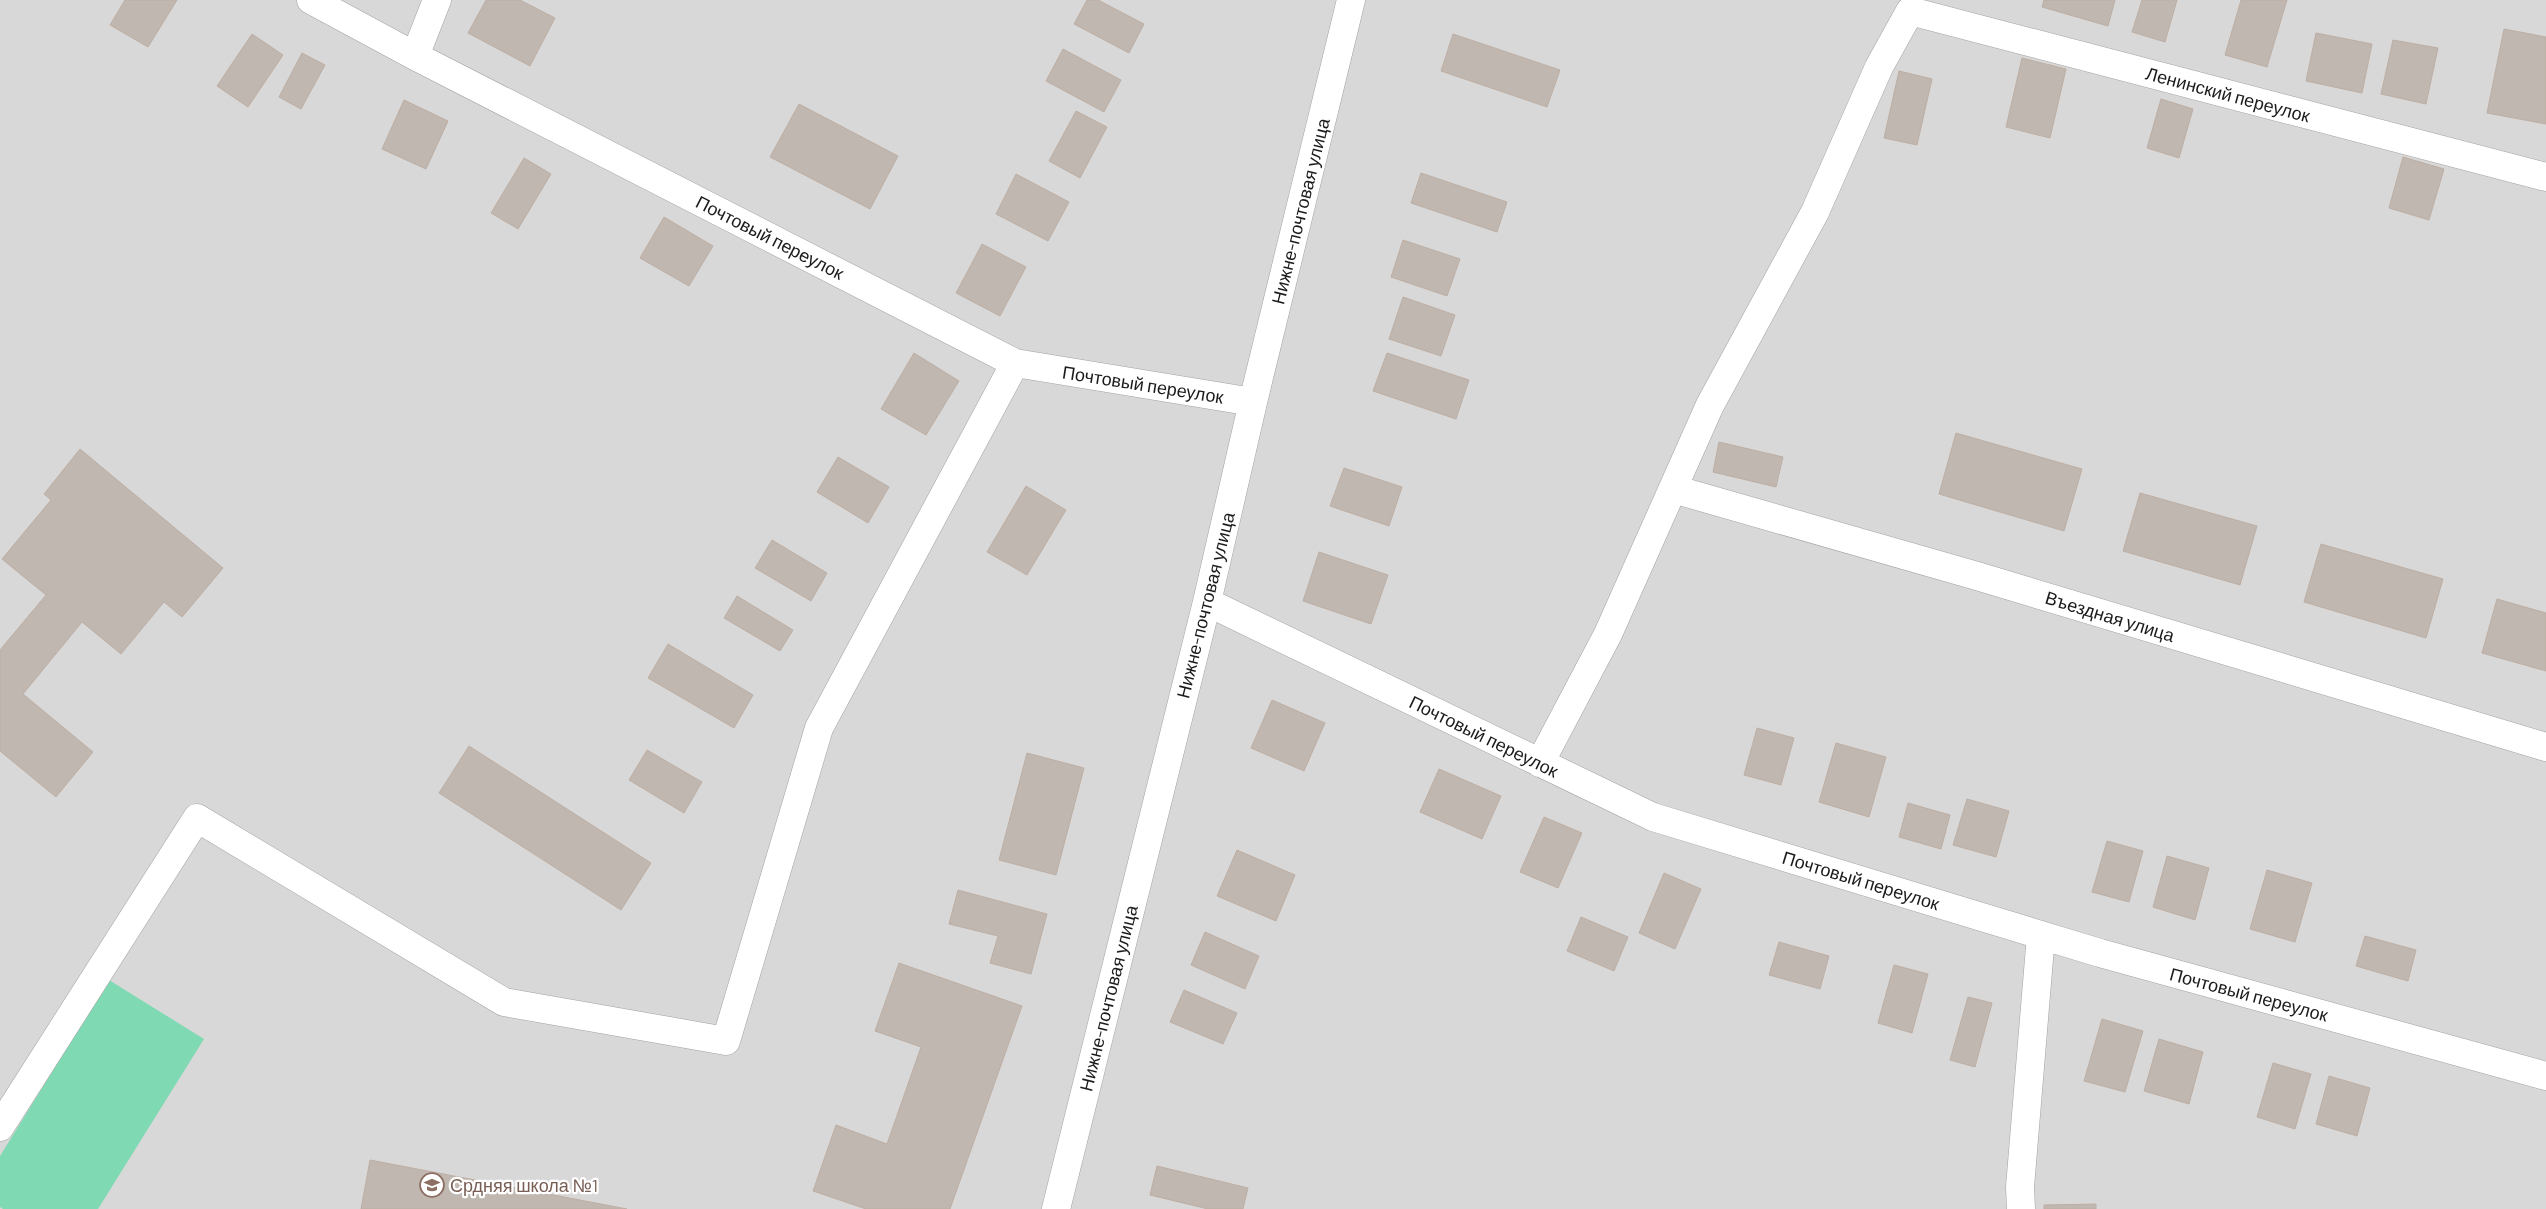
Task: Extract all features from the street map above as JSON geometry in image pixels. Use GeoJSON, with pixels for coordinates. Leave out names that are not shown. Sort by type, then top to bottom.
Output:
{"type":"FeatureCollection","features":[{"type":"Feature","properties":{"kind":"street","name":"Почтовый переулок"},"geometry":{"type":"LineString","coordinates":[[311,0],[415,56],[1015,363],[1253,402]]}},
{"type":"Feature","properties":{"kind":"street"},"geometry":{"type":"LineString","coordinates":[[415,56],[437,0]]}},
{"type":"Feature","properties":{"kind":"street","name":"Нижне-почтовая улица"},"geometry":{"type":"LineString","coordinates":[[1056,1209],[1207,602],[1253,402],[1351,0]]}},
{"type":"Feature","properties":{"kind":"street","name":"Ленинский переулок"},"geometry":{"type":"LineString","coordinates":[[1673,488],[1710,405],[1814,212],[1880,67],[1910,11],[2546,176]]}},
{"type":"Feature","properties":{"kind":"street"},"geometry":{"type":"LineString","coordinates":[[0,1127],[197,818],[504,1002],[726,1042],[819,728],[1015,363]]}},
{"type":"Feature","properties":{"kind":"street"},"geometry":{"type":"LineString","coordinates":[[1540,763],[1608,634],[1673,488]]}},
{"type":"Feature","properties":{"kind":"street","name":"Въездная улица"},"geometry":{"type":"LineString","coordinates":[[1673,488],[1977,576],[2546,747]]}},
{"type":"Feature","properties":{"kind":"street","name":"Почтовый переулок"},"geometry":{"type":"LineString","coordinates":[[1207,602],[1653,817],[2041,935],[2546,1076]]}},
{"type":"Feature","properties":{"kind":"street"},"geometry":{"type":"LineString","coordinates":[[2021,1209],[2020,1186],[2041,935]]}},
{"type":"Feature","properties":{"kind":"shaded area"},"geometry":{"type":"Polygon","coordinates":[[[0,0],[2546,0],[2546,1209],[0,1209],[0,0]]]}},
{"type":"Feature","properties":{"kind":"green space"},"geometry":{"type":"Polygon","coordinates":[[[109,980],[204,1039],[98,1209],[3,1209],[0,1207],[0,1156],[109,980]]]}},
{"type":"Feature","properties":{"kind":"building"},"geometry":{"type":"Polygon","coordinates":[[[125,0],[177,0],[148,47],[110,25],[125,0]]]}},
{"type":"Feature","properties":{"kind":"building"},"geometry":{"type":"Polygon","coordinates":[[[486,0],[520,0],[555,18],[530,66],[468,33],[486,0]]]}},
{"type":"Feature","properties":{"kind":"building"},"geometry":{"type":"Polygon","coordinates":[[[1087,0],[1098,0],[1144,24],[1129,53],[1074,24],[1087,0]]]}},
{"type":"Feature","properties":{"kind":"building"},"geometry":{"type":"Polygon","coordinates":[[[2044,0],[2115,0],[2108,26],[2042,7],[2044,0]]]}},
{"type":"Feature","properties":{"kind":"building"},"geometry":{"type":"Polygon","coordinates":[[[2142,0],[2177,0],[2165,42],[2132,32],[2142,0]]]}},
{"type":"Feature","properties":{"kind":"building"},"geometry":{"type":"Polygon","coordinates":[[[2241,0],[2287,0],[2267,67],[2225,55],[2241,0]]]}},
{"type":"Feature","properties":{"kind":"building"},"geometry":{"type":"Polygon","coordinates":[[[2504,29],[2546,37],[2546,124],[2487,113],[2504,29]]]}},
{"type":"Feature","properties":{"kind":"building"},"geometry":{"type":"Polygon","coordinates":[[[2316,33],[2372,44],[2362,93],[2306,81],[2316,33]]]}},
{"type":"Feature","properties":{"kind":"building"},"geometry":{"type":"Polygon","coordinates":[[[252,34],[283,55],[248,107],[217,86],[252,34]]]}},
{"type":"Feature","properties":{"kind":"building"},"geometry":{"type":"Polygon","coordinates":[[[1453,34],[1560,70],[1547,107],[1441,71],[1453,34]]]}},
{"type":"Feature","properties":{"kind":"building"},"geometry":{"type":"Polygon","coordinates":[[[2393,40],[2438,48],[2426,104],[2381,94],[2393,40]]]}},
{"type":"Feature","properties":{"kind":"building"},"geometry":{"type":"Polygon","coordinates":[[[1063,49],[1121,80],[1104,112],[1046,81],[1063,49]]]}},
{"type":"Feature","properties":{"kind":"building"},"geometry":{"type":"Polygon","coordinates":[[[302,53],[325,65],[301,109],[279,97],[302,53]]]}},
{"type":"Feature","properties":{"kind":"building"},"geometry":{"type":"Polygon","coordinates":[[[2022,58],[2066,69],[2050,138],[2006,127],[2022,58]]]}},
{"type":"Feature","properties":{"kind":"building"},"geometry":{"type":"Polygon","coordinates":[[[1899,71],[1932,79],[1917,145],[1884,138],[1899,71]]]}},
{"type":"Feature","properties":{"kind":"building"},"geometry":{"type":"Polygon","coordinates":[[[2161,99],[2193,109],[2179,158],[2147,148],[2161,99]]]}},
{"type":"Feature","properties":{"kind":"building"},"geometry":{"type":"Polygon","coordinates":[[[404,100],[448,121],[426,169],[382,149],[404,100]]]}},
{"type":"Feature","properties":{"kind":"building"},"geometry":{"type":"Polygon","coordinates":[[[799,104],[898,156],[870,209],[770,157],[799,104]]]}},
{"type":"Feature","properties":{"kind":"building"},"geometry":{"type":"Polygon","coordinates":[[[1076,111],[1107,127],[1080,178],[1049,161],[1076,111]]]}},
{"type":"Feature","properties":{"kind":"building"},"geometry":{"type":"Polygon","coordinates":[[[2403,157],[2444,169],[2429,220],[2389,208],[2403,157]]]}},
{"type":"Feature","properties":{"kind":"building"},"geometry":{"type":"Polygon","coordinates":[[[524,158],[551,174],[518,229],[491,213],[524,158]]]}},
{"type":"Feature","properties":{"kind":"building"},"geometry":{"type":"Polygon","coordinates":[[[1421,173],[1507,202],[1497,232],[1411,203],[1421,173]]]}},
{"type":"Feature","properties":{"kind":"building"},"geometry":{"type":"Polygon","coordinates":[[[1016,174],[1069,202],[1048,241],[996,214],[1016,174]]]}},
{"type":"Feature","properties":{"kind":"building"},"geometry":{"type":"Polygon","coordinates":[[[664,217],[713,246],[689,286],[640,258],[664,217]]]}},
{"type":"Feature","properties":{"kind":"building"},"geometry":{"type":"Polygon","coordinates":[[[1403,240],[1460,259],[1447,296],[1391,277],[1403,240]]]}},
{"type":"Feature","properties":{"kind":"building"},"geometry":{"type":"Polygon","coordinates":[[[982,244],[1026,267],[1000,316],[956,293],[982,244]]]}},
{"type":"Feature","properties":{"kind":"building"},"geometry":{"type":"Polygon","coordinates":[[[1403,297],[1455,315],[1441,356],[1389,339],[1403,297]]]}},
{"type":"Feature","properties":{"kind":"building"},"geometry":{"type":"Polygon","coordinates":[[[914,353],[959,381],[926,435],[881,409],[914,353]]]}},
{"type":"Feature","properties":{"kind":"building"},"geometry":{"type":"Polygon","coordinates":[[[1387,353],[1469,380],[1456,419],[1373,391],[1387,353]]]}},
{"type":"Feature","properties":{"kind":"building"},"geometry":{"type":"Polygon","coordinates":[[[1956,433],[2082,469],[2064,531],[1939,494],[1956,433]]]}},
{"type":"Feature","properties":{"kind":"building"},"geometry":{"type":"Polygon","coordinates":[[[1719,442],[1783,457],[1776,487],[1713,472],[1719,442]]]}},
{"type":"Feature","properties":{"kind":"building"},"geometry":{"type":"Polygon","coordinates":[[[80,449],[223,568],[182,617],[164,602],[121,654],[82,622],[23,694],[93,752],[56,797],[0,751],[0,650],[46,595],[2,559],[51,500],[44,494],[80,449]]]}},
{"type":"Feature","properties":{"kind":"building"},"geometry":{"type":"Polygon","coordinates":[[[838,457],[889,487],[868,523],[817,492],[838,457]]]}},
{"type":"Feature","properties":{"kind":"building"},"geometry":{"type":"Polygon","coordinates":[[[1344,468],[1402,487],[1389,526],[1330,506],[1344,468]]]}},
{"type":"Feature","properties":{"kind":"building"},"geometry":{"type":"Polygon","coordinates":[[[1026,486],[1066,510],[1027,575],[987,552],[1026,486]]]}},
{"type":"Feature","properties":{"kind":"building"},"geometry":{"type":"Polygon","coordinates":[[[2140,493],[2257,526],[2240,585],[2123,551],[2140,493]]]}},
{"type":"Feature","properties":{"kind":"building"},"geometry":{"type":"Polygon","coordinates":[[[772,540],[827,573],[811,601],[755,568],[772,540]]]}},
{"type":"Feature","properties":{"kind":"building"},"geometry":{"type":"Polygon","coordinates":[[[2321,544],[2443,579],[2426,638],[2304,602],[2321,544]]]}},
{"type":"Feature","properties":{"kind":"building"},"geometry":{"type":"Polygon","coordinates":[[[1319,552],[1388,575],[1371,624],[1303,601],[1319,552]]]}},
{"type":"Feature","properties":{"kind":"building"},"geometry":{"type":"Polygon","coordinates":[[[737,596],[793,630],[780,651],[724,618],[737,596]]]}},
{"type":"Feature","properties":{"kind":"building"},"geometry":{"type":"Polygon","coordinates":[[[2497,599],[2546,613],[2546,671],[2482,653],[2497,599]]]}},
{"type":"Feature","properties":{"kind":"building"},"geometry":{"type":"Polygon","coordinates":[[[668,644],[753,695],[734,728],[648,678],[668,644]]]}},
{"type":"Feature","properties":{"kind":"building"},"geometry":{"type":"Polygon","coordinates":[[[1272,700],[1325,723],[1304,771],[1251,748],[1272,700]]]}},
{"type":"Feature","properties":{"kind":"building"},"geometry":{"type":"Polygon","coordinates":[[[1757,728],[1794,738],[1781,785],[1744,775],[1757,728]]]}},
{"type":"Feature","properties":{"kind":"building"},"geometry":{"type":"Polygon","coordinates":[[[1836,743],[1886,757],[1869,817],[1819,802],[1836,743]]]}},
{"type":"Feature","properties":{"kind":"building"},"geometry":{"type":"Polygon","coordinates":[[[469,746],[651,863],[621,910],[439,793],[469,746]]]}},
{"type":"Feature","properties":{"kind":"building"},"geometry":{"type":"Polygon","coordinates":[[[647,750],[702,782],[684,813],[629,780],[647,750]]]}},
{"type":"Feature","properties":{"kind":"building"},"geometry":{"type":"Polygon","coordinates":[[[1027,753],[1084,768],[1056,875],[999,860],[1027,753]]]}},
{"type":"Feature","properties":{"kind":"building"},"geometry":{"type":"Polygon","coordinates":[[[1439,769],[1501,796],[1482,839],[1420,812],[1439,769]]]}},
{"type":"Feature","properties":{"kind":"building"},"geometry":{"type":"Polygon","coordinates":[[[1967,799],[2009,811],[1996,857],[1953,845],[1967,799]]]}},
{"type":"Feature","properties":{"kind":"building"},"geometry":{"type":"Polygon","coordinates":[[[1908,803],[1950,815],[1941,849],[1899,837],[1908,803]]]}},
{"type":"Feature","properties":{"kind":"building"},"geometry":{"type":"Polygon","coordinates":[[[1544,817],[1582,833],[1558,888],[1520,872],[1544,817]]]}},
{"type":"Feature","properties":{"kind":"building"},"geometry":{"type":"Polygon","coordinates":[[[2107,841],[2143,851],[2129,902],[2092,892],[2107,841]]]}},
{"type":"Feature","properties":{"kind":"building"},"geometry":{"type":"Polygon","coordinates":[[[1237,850],[1295,875],[1276,921],[1217,896],[1237,850]]]}},
{"type":"Feature","properties":{"kind":"building"},"geometry":{"type":"Polygon","coordinates":[[[2167,856],[2209,868],[2195,920],[2153,907],[2167,856]]]}},
{"type":"Feature","properties":{"kind":"building"},"geometry":{"type":"Polygon","coordinates":[[[2267,870],[2312,883],[2295,942],[2250,929],[2267,870]]]}},
{"type":"Feature","properties":{"kind":"building"},"geometry":{"type":"Polygon","coordinates":[[[1664,873],[1701,889],[1675,949],[1639,933],[1664,873]]]}},
{"type":"Feature","properties":{"kind":"building"},"geometry":{"type":"Polygon","coordinates":[[[958,890],[1047,914],[1031,974],[990,963],[998,936],[949,924],[958,890]]]}},
{"type":"Feature","properties":{"kind":"building"},"geometry":{"type":"Polygon","coordinates":[[[1581,917],[1628,937],[1614,971],[1567,951],[1581,917]]]}},
{"type":"Feature","properties":{"kind":"building"},"geometry":{"type":"Polygon","coordinates":[[[1205,932],[1259,956],[1245,989],[1191,965],[1205,932]]]}},
{"type":"Feature","properties":{"kind":"building"},"geometry":{"type":"Polygon","coordinates":[[[2365,936],[2416,950],[2408,981],[2356,966],[2365,936]]]}},
{"type":"Feature","properties":{"kind":"building"},"geometry":{"type":"Polygon","coordinates":[[[1779,942],[1829,956],[1820,989],[1769,975],[1779,942]]]}},
{"type":"Feature","properties":{"kind":"building"},"geometry":{"type":"Polygon","coordinates":[[[899,963],[1022,1006],[950,1209],[866,1209],[813,1191],[836,1125],[887,1144],[921,1047],[875,1031],[899,963]]]}},
{"type":"Feature","properties":{"kind":"building"},"geometry":{"type":"Polygon","coordinates":[[[1894,965],[1928,974],[1912,1033],[1878,1023],[1894,965]]]}},
{"type":"Feature","properties":{"kind":"building"},"geometry":{"type":"Polygon","coordinates":[[[1184,990],[1237,1013],[1223,1044],[1170,1022],[1184,990]]]}},
{"type":"Feature","properties":{"kind":"building"},"geometry":{"type":"Polygon","coordinates":[[[1968,997],[1992,1003],[1975,1067],[1950,1060],[1968,997]]]}},
{"type":"Feature","properties":{"kind":"building"},"geometry":{"type":"Polygon","coordinates":[[[2102,1019],[2143,1031],[2125,1092],[2084,1081],[2102,1019]]]}},
{"type":"Feature","properties":{"kind":"building"},"geometry":{"type":"Polygon","coordinates":[[[2159,1039],[2203,1052],[2189,1104],[2144,1091],[2159,1039]]]}},
{"type":"Feature","properties":{"kind":"building"},"geometry":{"type":"Polygon","coordinates":[[[2273,1063],[2311,1074],[2295,1129],[2257,1117],[2273,1063]]]}},
{"type":"Feature","properties":{"kind":"building"},"geometry":{"type":"Polygon","coordinates":[[[2329,1076],[2370,1088],[2357,1136],[2316,1124],[2329,1076]]]}},
{"type":"Feature","properties":{"kind":"building","name":"Срдняя школа №1"},"geometry":{"type":"Polygon","coordinates":[[[370,1160],[627,1209],[361,1209],[370,1160]]]}},
{"type":"Feature","properties":{"kind":"building"},"geometry":{"type":"Polygon","coordinates":[[[1157,1166],[1248,1188],[1243,1209],[1208,1209],[1150,1195],[1157,1166]]]}},
{"type":"Feature","properties":{"kind":"building"},"geometry":{"type":"Polygon","coordinates":[[[2096,1204],[2096,1209],[2044,1209],[2044,1205],[2096,1204]]]}},
{"type":"Feature","properties":{"kind":"place","name":"Срдняя школа №1"},"geometry":{"type":"Point","coordinates":[432,1185]}}]}
